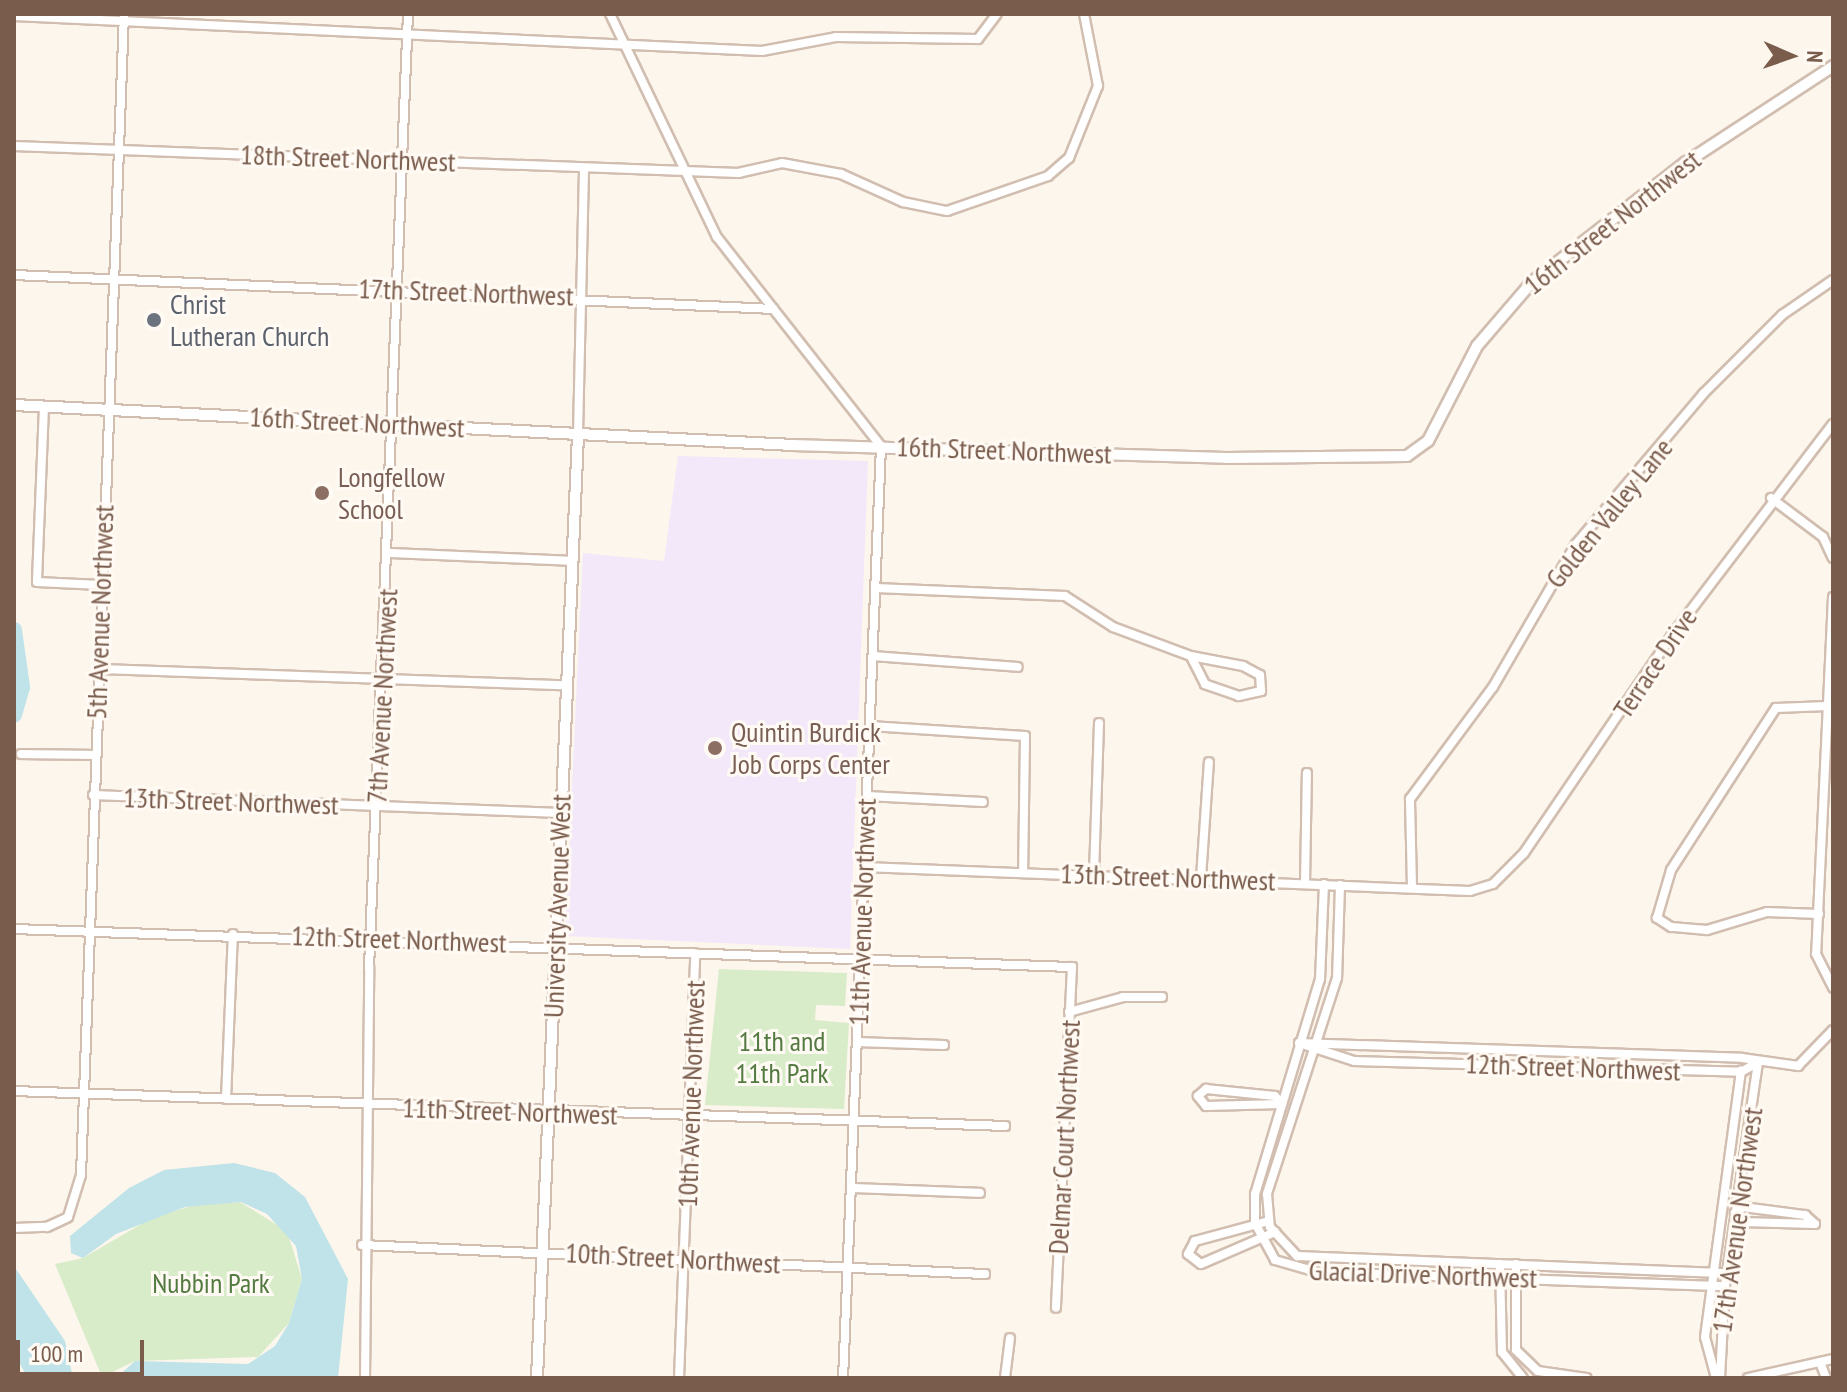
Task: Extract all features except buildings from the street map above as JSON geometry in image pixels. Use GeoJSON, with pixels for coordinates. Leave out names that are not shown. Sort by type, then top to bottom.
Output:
{"type":"FeatureCollection","features":[{"type":"Feature","properties":{"kind":"street","name":"7th Avenue Northwest"},"geometry":{"type":"LineString","coordinates":[[365,1378],[362,1245],[370,938],[396,423],[408,14]]}},
{"type":"Feature","properties":{"kind":"street"},"geometry":{"type":"LineString","coordinates":[[610,14],[682,170],[717,237],[881,446]]}},
{"type":"Feature","properties":{"kind":"street"},"geometry":{"type":"LineString","coordinates":[[14,16],[124,16],[407,34],[762,51],[836,37],[978,39],[997,14]]}},
{"type":"Feature","properties":{"kind":"street","name":"18th Street Northwest"},"geometry":{"type":"LineString","coordinates":[[14,146],[738,173],[782,163],[841,174],[928,210],[972,206],[1048,176],[1069,158],[1098,86],[1084,14]]}},
{"type":"Feature","properties":{"kind":"street","name":"5th Avenue Northwest"},"geometry":{"type":"LineString","coordinates":[[14,1228],[47,1227],[72,1208],[81,1175],[81,1093],[124,16]]}},
{"type":"Feature","properties":{"kind":"street","name":"16th Street Northwest"},"geometry":{"type":"LineString","coordinates":[[14,405],[881,446],[1226,458],[1391,458],[1417,452],[1477,346],[1532,282],[1707,147],[1833,66]]}},
{"type":"Feature","properties":{"kind":"street"},"geometry":{"type":"LineString","coordinates":[[578,434],[584,168]]}},
{"type":"Feature","properties":{"kind":"street","name":"17th Street Northwest"},"geometry":{"type":"LineString","coordinates":[[14,275],[581,297],[773,309]]}},
{"type":"Feature","properties":{"kind":"street","name":"Golden Valley Lane"},"geometry":{"type":"LineString","coordinates":[[1412,888],[1410,799],[1493,687],[1576,544],[1703,394],[1782,315],[1833,280]]}},
{"type":"Feature","properties":{"kind":"street"},"geometry":{"type":"LineString","coordinates":[[44,406],[37,582],[101,585]]}},
{"type":"Feature","properties":{"kind":"street","name":"Terrace Drive"},"geometry":{"type":"LineString","coordinates":[[1470,891],[1493,884],[1524,853],[1771,498],[1833,424]]}},
{"type":"Feature","properties":{"kind":"street","name":"University Avenue West"},"geometry":{"type":"LineString","coordinates":[[537,1378],[578,434]]}},
{"type":"Feature","properties":{"kind":"street","name":"11th Avenue Northwest"},"geometry":{"type":"LineString","coordinates":[[843,1378],[881,446]]}},
{"type":"Feature","properties":{"kind":"street"},"geometry":{"type":"LineString","coordinates":[[1771,498],[1823,537],[1833,558]]}},
{"type":"Feature","properties":{"kind":"street"},"geometry":{"type":"LineString","coordinates":[[389,553],[571,561]]}},
{"type":"Feature","properties":{"kind":"street"},"geometry":{"type":"LineString","coordinates":[[876,588],[1065,596],[1113,627],[1191,656],[1252,671],[1260,675],[1261,691],[1239,696],[1205,684],[1191,656]]}},
{"type":"Feature","properties":{"kind":"street"},"geometry":{"type":"LineString","coordinates":[[1833,597],[1816,954],[1833,988]]}},
{"type":"Feature","properties":{"kind":"street"},"geometry":{"type":"LineString","coordinates":[[873,656],[1018,667]]}},
{"type":"Feature","properties":{"kind":"street"},"geometry":{"type":"LineString","coordinates":[[98,669],[566,685]]}},
{"type":"Feature","properties":{"kind":"street"},"geometry":{"type":"LineString","coordinates":[[1819,914],[1767,912],[1707,930],[1663,922],[1660,895],[1671,870],[1776,708],[1828,706]]}},
{"type":"Feature","properties":{"kind":"street"},"geometry":{"type":"LineString","coordinates":[[1094,874],[1099,723]]}},
{"type":"Feature","properties":{"kind":"street"},"geometry":{"type":"LineString","coordinates":[[870,726],[1025,736],[1023,871]]}},
{"type":"Feature","properties":{"kind":"street","name":"13th Street Northwest"},"geometry":{"type":"LineString","coordinates":[[21,754],[95,755]]}},
{"type":"Feature","properties":{"kind":"street"},"geometry":{"type":"LineString","coordinates":[[1201,878],[1209,762]]}},
{"type":"Feature","properties":{"kind":"street"},"geometry":{"type":"LineString","coordinates":[[1305,883],[1307,773]]}},
{"type":"Feature","properties":{"kind":"street","name":"13th Street Northwest"},"geometry":{"type":"LineString","coordinates":[[93,795],[561,813]]}},
{"type":"Feature","properties":{"kind":"street"},"geometry":{"type":"LineString","coordinates":[[867,796],[983,802]]}},
{"type":"Feature","properties":{"kind":"street","name":"13th Street Northwest"},"geometry":{"type":"LineString","coordinates":[[864,867],[1470,891]]}},
{"type":"Feature","properties":{"kind":"street","name":"Glacial Drive Northwest"},"geometry":{"type":"LineString","coordinates":[[1324,884],[1320,979],[1257,1184],[1255,1223],[1261,1237],[1288,1268],[1725,1286]]}},
{"type":"Feature","properties":{"kind":"street"},"geometry":{"type":"LineString","coordinates":[[1340,885],[1337,978],[1267,1194],[1269,1221],[1297,1256],[1713,1270],[1727,1273]]}},
{"type":"Feature","properties":{"kind":"street","name":"12th Street Northwest"},"geometry":{"type":"LineString","coordinates":[[14,929],[555,944],[695,953],[1072,967]]}},
{"type":"Feature","properties":{"kind":"street"},"geometry":{"type":"LineString","coordinates":[[226,1099],[233,934]]}},
{"type":"Feature","properties":{"kind":"street","name":"10th Avenue Northwest"},"geometry":{"type":"LineString","coordinates":[[679,1378],[686,1258],[695,953]]}},
{"type":"Feature","properties":{"kind":"street","name":"Delmar Court Northwest"},"geometry":{"type":"LineString","coordinates":[[1056,1308],[1072,967]]}},
{"type":"Feature","properties":{"kind":"street"},"geometry":{"type":"LineString","coordinates":[[1069,1012],[1123,997],[1162,997]]}},
{"type":"Feature","properties":{"kind":"street"},"geometry":{"type":"LineString","coordinates":[[1299,1043],[1319,1040],[1742,1058],[1798,1066],[1833,1030]]}},
{"type":"Feature","properties":{"kind":"street"},"geometry":{"type":"LineString","coordinates":[[857,1042],[944,1045]]}},
{"type":"Feature","properties":{"kind":"street","name":"12th Street Northwest"},"geometry":{"type":"LineString","coordinates":[[1299,1043],[1315,1053],[1354,1061],[1741,1072]]}},
{"type":"Feature","properties":{"kind":"street"},"geometry":{"type":"LineString","coordinates":[[1718,1378],[1705,1337],[1742,1058]]}},
{"type":"Feature","properties":{"kind":"street"},"geometry":{"type":"LineString","coordinates":[[1741,1072],[1758,1062]]}},
{"type":"Feature","properties":{"kind":"street","name":"17th Avenue Northwest"},"geometry":{"type":"LineString","coordinates":[[1718,1378],[1725,1286],[1758,1062]]}},
{"type":"Feature","properties":{"kind":"street"},"geometry":{"type":"LineString","coordinates":[[1282,1104],[1275,1096],[1206,1089],[1198,1096],[1206,1106],[1294,1106]]}},
{"type":"Feature","properties":{"kind":"street","name":"11th Street Northwest"},"geometry":{"type":"LineString","coordinates":[[14,1091],[1005,1126]]}},
{"type":"Feature","properties":{"kind":"street"},"geometry":{"type":"LineString","coordinates":[[851,1188],[980,1193]]}},
{"type":"Feature","properties":{"kind":"street"},"geometry":{"type":"LineString","coordinates":[[1722,1211],[1735,1213],[1743,1207],[1805,1215],[1815,1224],[1741,1222],[1735,1213]]}},
{"type":"Feature","properties":{"kind":"street"},"geometry":{"type":"LineString","coordinates":[[1269,1221],[1195,1241],[1188,1254],[1201,1264],[1275,1232]]}},
{"type":"Feature","properties":{"kind":"street","name":"10th Street Northwest"},"geometry":{"type":"LineString","coordinates":[[362,1245],[985,1274]]}},
{"type":"Feature","properties":{"kind":"street"},"geometry":{"type":"LineString","coordinates":[[1500,1264],[1502,1352],[1523,1378]]}},
{"type":"Feature","properties":{"kind":"street"},"geometry":{"type":"LineString","coordinates":[[1516,1264],[1516,1350],[1538,1371],[1587,1378]]}},
{"type":"Feature","properties":{"kind":"street"},"geometry":{"type":"LineString","coordinates":[[1005,1378],[1010,1338]]}},
{"type":"Feature","properties":{"kind":"street"},"geometry":{"type":"LineString","coordinates":[[1748,1378],[1833,1359]]}},
{"type":"Feature","properties":{"kind":"street"},"geometry":{"type":"LineString","coordinates":[[1820,1362],[1826,1378]]}},
{"type":"Feature","properties":{"kind":"shaded area","name":"Quintin Burdick Job Corps Center"},"geometry":{"type":"Polygon","coordinates":[[[678,456],[868,461],[850,949],[565,936],[583,553],[664,561],[678,456]]]}},
{"type":"Feature","properties":{"kind":"green space","name":"11th and 11th Park"},"geometry":{"type":"Polygon","coordinates":[[[719,969],[847,973],[845,1006],[816,1005],[815,1020],[849,1023],[844,1109],[705,1105],[719,969]]]}},
{"type":"Feature","properties":{"kind":"green space","name":"Nubbin Park"},"geometry":{"type":"Polygon","coordinates":[[[240,1202],[287,1231],[302,1279],[289,1323],[258,1357],[135,1361],[102,1377],[55,1264],[83,1258],[150,1219],[194,1205],[240,1202]]]}},
{"type":"Feature","properties":{"kind":"water"},"geometry":{"type":"Polygon","coordinates":[[[234,1163],[275,1173],[305,1197],[348,1279],[338,1378],[116,1378],[135,1361],[248,1364],[275,1346],[289,1323],[302,1279],[296,1246],[267,1214],[241,1202],[185,1207],[116,1234],[83,1258],[71,1253],[70,1236],[129,1188],[164,1170],[234,1163]]]}},
{"type":"Feature","properties":{"kind":"water"},"geometry":{"type":"Polygon","coordinates":[[[14,1266],[65,1341],[73,1378],[28,1378],[14,1354],[14,1266]]]}},
{"type":"Feature","properties":{"kind":"waterway"},"geometry":{"type":"LineString","coordinates":[[14,630],[22,687],[14,715]]}},
{"type":"Feature","properties":{"kind":"place","name":"Christ Lutheran Church"},"geometry":{"type":"Point","coordinates":[154,320]}},
{"type":"Feature","properties":{"kind":"place","name":"Longfellow School"},"geometry":{"type":"Point","coordinates":[322,493]}},
{"type":"Feature","properties":{"kind":"place","name":"Quintin Burdick Job Corps Center"},"geometry":{"type":"Point","coordinates":[715,748]}}]}
